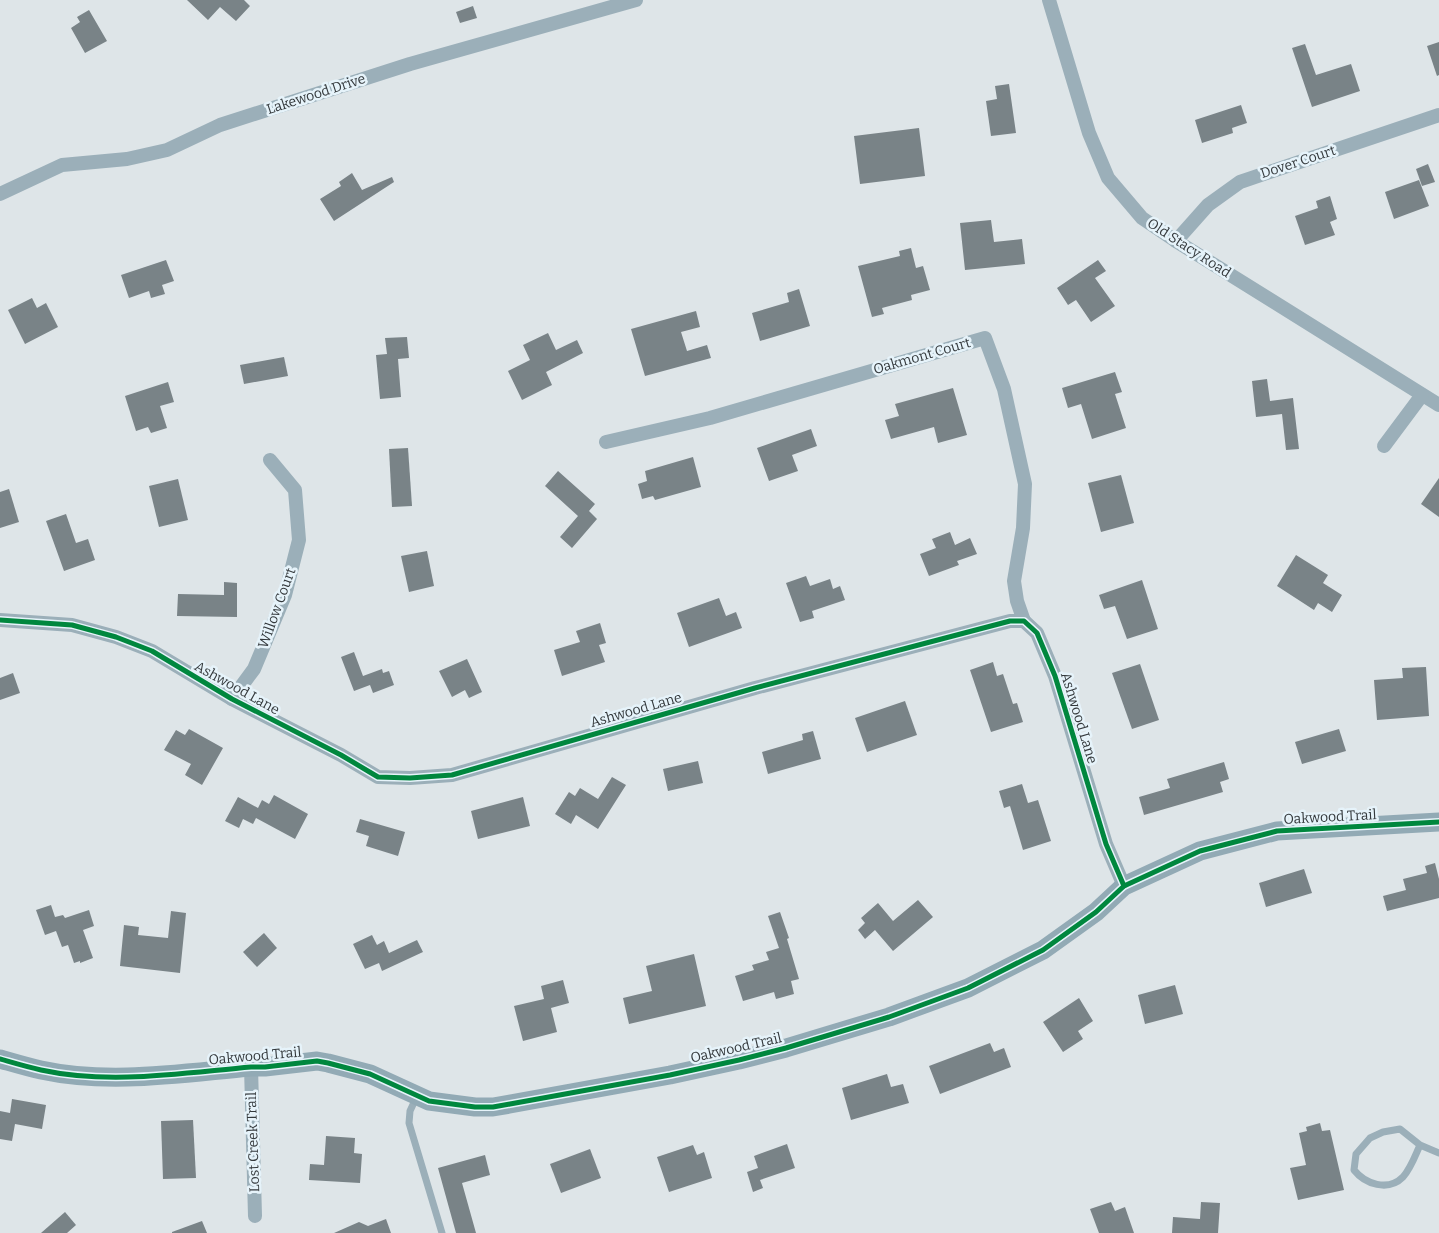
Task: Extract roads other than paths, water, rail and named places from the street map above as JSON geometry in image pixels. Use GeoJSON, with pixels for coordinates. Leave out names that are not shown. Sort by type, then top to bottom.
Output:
{"type":"FeatureCollection","features":[{"type":"Feature","properties":{"kind":"street","name":"Lakewood Drive"},"geometry":{"type":"LineString","coordinates":[[0,194],[62,165],[127,159],[168,150],[220,125],[410,64],[636,0]]}},
{"type":"Feature","properties":{"kind":"street","name":"Old Stacy Road"},"geometry":{"type":"LineString","coordinates":[[1049,0],[1089,133],[1108,178],[1142,218],[1439,405]]}},
{"type":"Feature","properties":{"kind":"street","name":"Dover Court"},"geometry":{"type":"LineString","coordinates":[[1176,241],[1208,205],[1240,182],[1439,116]]}},
{"type":"Feature","properties":{"kind":"street","name":"Oakmont Court"},"geometry":{"type":"LineString","coordinates":[[606,442],[710,418],[985,338],[1004,389],[1025,484],[1023,528],[1014,581],[1017,601],[1024,621]]}},
{"type":"Feature","properties":{"kind":"street"},"geometry":{"type":"LineString","coordinates":[[1384,446],[1422,395]]}},
{"type":"Feature","properties":{"kind":"street","name":"Willow Court"},"geometry":{"type":"LineString","coordinates":[[232,699],[254,669],[284,595],[299,540],[295,490],[270,460]]}},
{"type":"Feature","properties":{"kind":"street","name":"Ashwood Lane"},"geometry":{"type":"LineString","coordinates":[[0,620],[72,625],[116,637],[152,651],[232,699],[342,755],[378,777],[410,778],[452,775],[755,688],[1010,621],[1024,621],[1036,633],[1055,676],[1106,844],[1124,886]]}},
{"type":"Feature","properties":{"kind":"street","name":"Oakwood Trail"},"geometry":{"type":"LineString","coordinates":[[0,1059],[42,1070],[74,1075],[114,1077],[150,1076],[251,1067],[265,1068],[317,1062],[328,1063],[370,1074],[430,1101],[476,1107],[493,1107],[670,1075],[786,1048],[889,1017],[968,988],[1043,950],[1096,912],[1124,886],[1200,851],[1277,831],[1439,822]]}},
{"type":"Feature","properties":{"kind":"street","name":"Lost Creek Trail"},"geometry":{"type":"LineString","coordinates":[[251,1067],[256,1216]]}},
{"type":"Feature","properties":{"kind":"lane"},"geometry":{"type":"LineString","coordinates":[[417,1096],[410,1111],[409,1124],[442,1233]]}},
{"type":"Feature","properties":{"kind":"lane"},"geometry":{"type":"LineString","coordinates":[[1420,1145],[1401,1179],[1392,1183],[1375,1185],[1359,1176],[1354,1170],[1356,1154],[1370,1138],[1383,1132],[1400,1129],[1420,1145],[1439,1153]]}}]}
